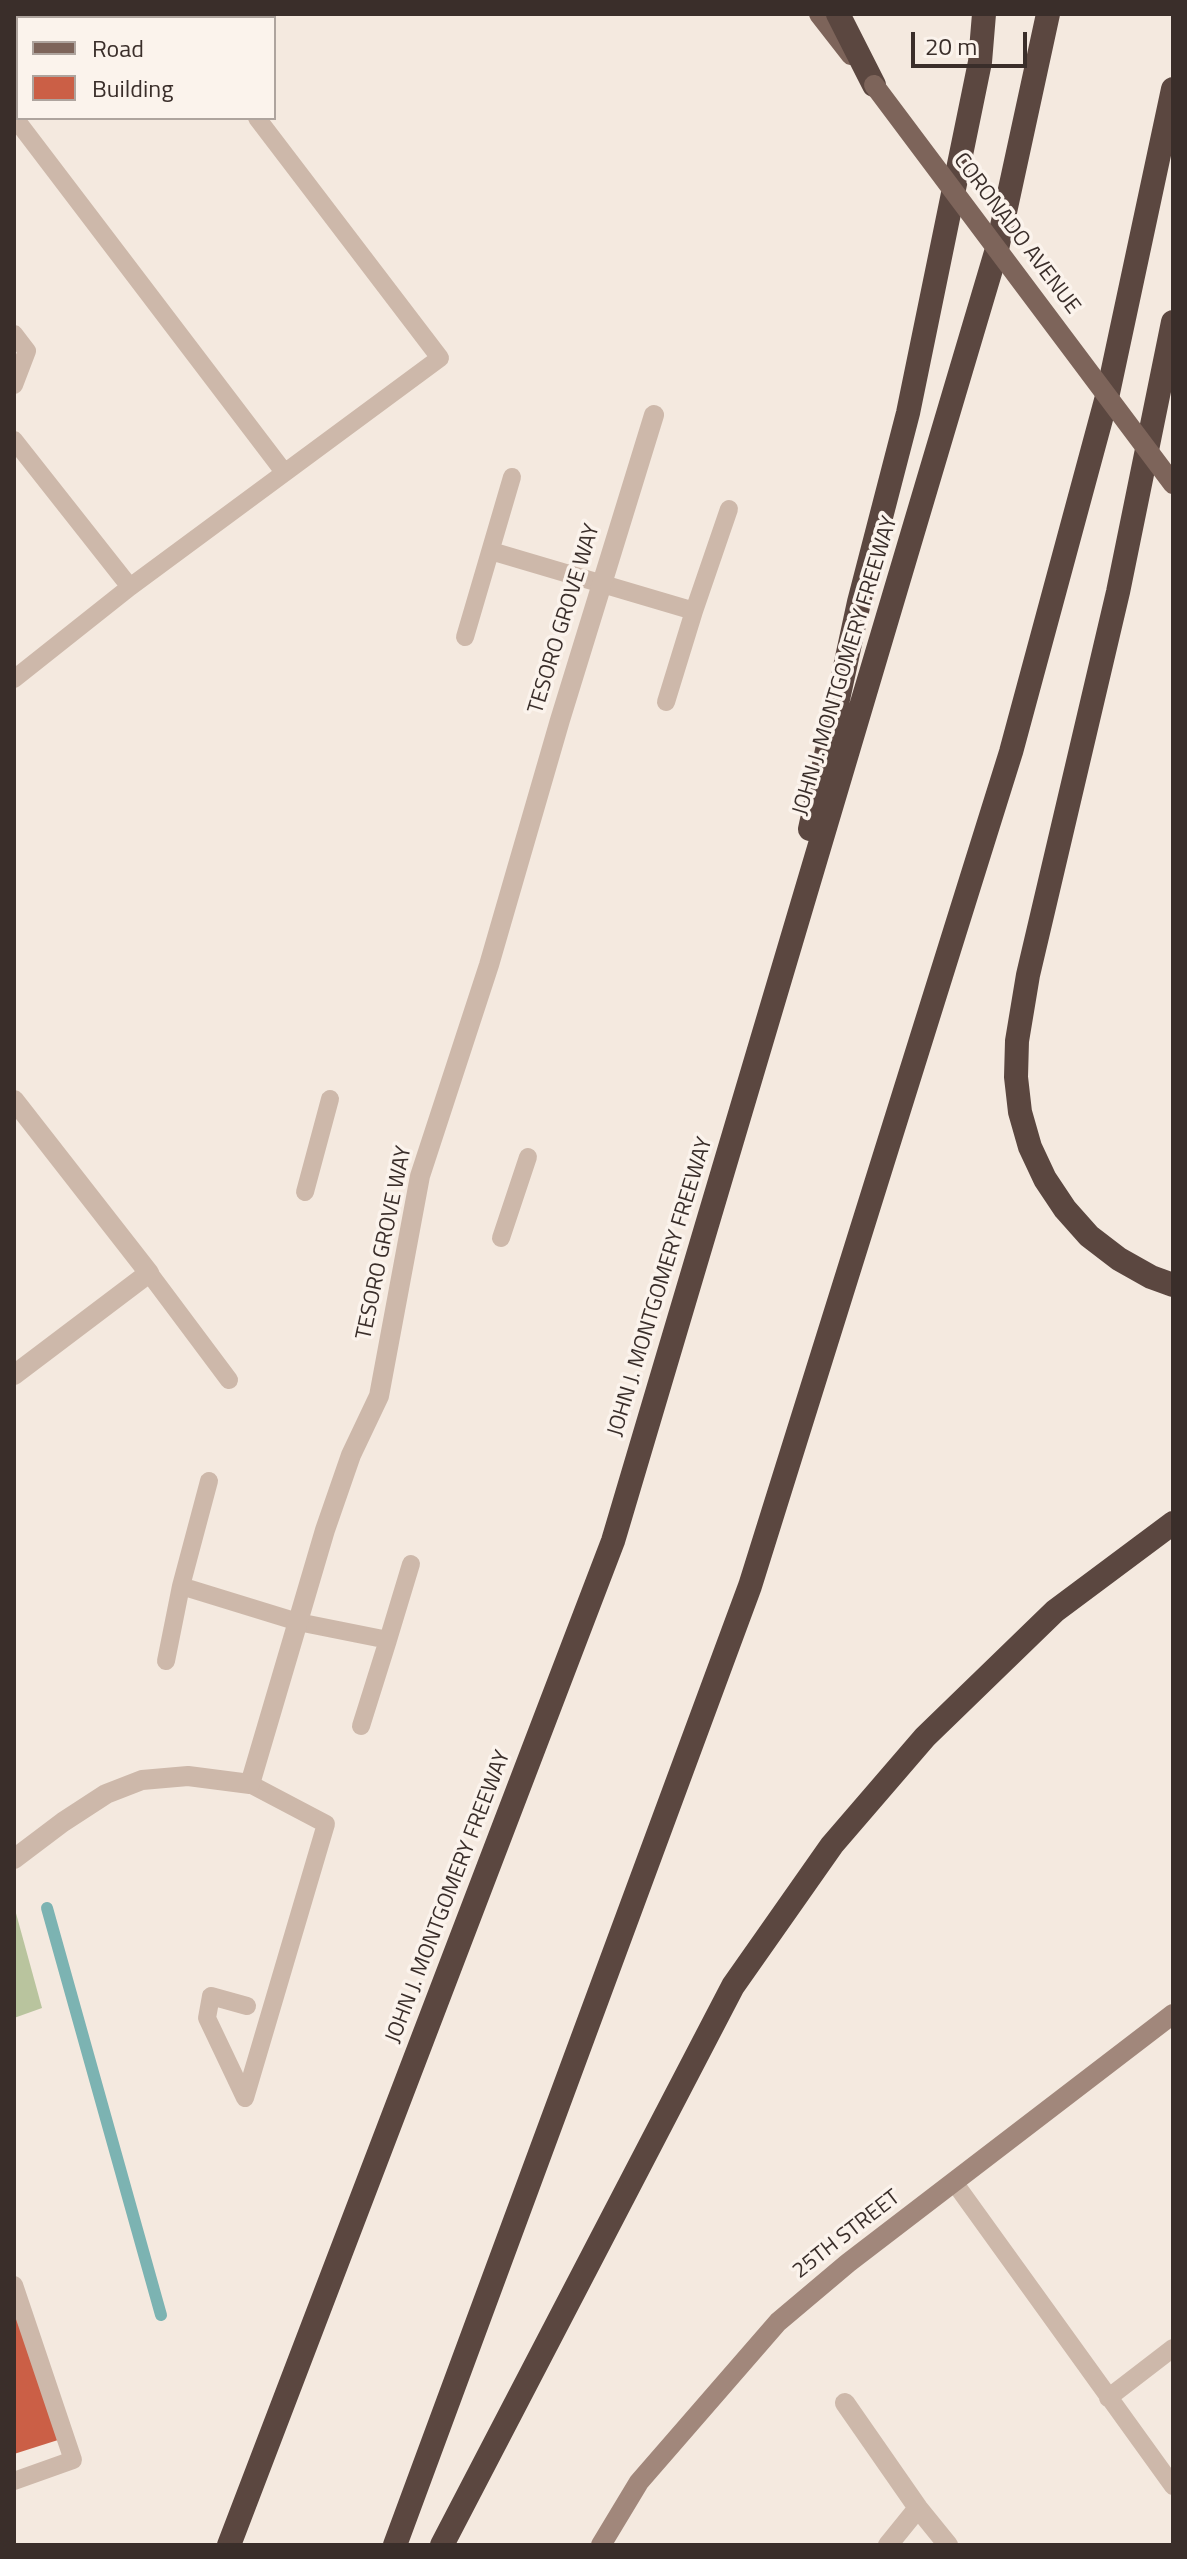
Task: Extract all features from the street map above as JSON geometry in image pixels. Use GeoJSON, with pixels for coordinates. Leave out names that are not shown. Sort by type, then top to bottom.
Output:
{"type":"FeatureCollection","features":[{"type":"Feature","properties":{"kind":"highway"},"geometry":{"type":"LineString","coordinates":[[838,14],[874,85]]}},
{"type":"Feature","properties":{"kind":"highway"},"geometry":{"type":"LineString","coordinates":[[767,1023],[859,602],[908,413],[980,62],[984,14]]}},
{"type":"Feature","properties":{"kind":"highway","name":"JOHN J. MONTGOMERY FREEWAY"},"geometry":{"type":"LineString","coordinates":[[229,2545],[613,1541],[997,249],[1048,14]]}},
{"type":"Feature","properties":{"kind":"highway"},"geometry":{"type":"LineString","coordinates":[[395,2545],[750,1586],[1011,752],[1108,393],[1173,89]]}},
{"type":"Feature","properties":{"kind":"highway"},"geometry":{"type":"LineString","coordinates":[[1173,322],[1118,592],[1028,975],[1017,1041],[1016,1077],[1020,1112],[1030,1147],[1045,1179],[1065,1209],[1089,1236],[1119,1259],[1173,1285]]}},
{"type":"Feature","properties":{"kind":"highway"},"geometry":{"type":"LineString","coordinates":[[442,2545],[733,1986],[832,1845],[925,1737],[1055,1611],[1173,1523]]}},
{"type":"Feature","properties":{"kind":"main road","name":"CORONADO AVENUE"},"geometry":{"type":"LineString","coordinates":[[819,14],[1173,484]]}},
{"type":"Feature","properties":{"kind":"street","name":"TESORO GROVE WAY"},"geometry":{"type":"LineString","coordinates":[[250,1784],[325,1530],[351,1455],[379,1396],[420,1176],[489,965],[601,582],[654,415]]}},
{"type":"Feature","properties":{"kind":"street"},"geometry":{"type":"LineString","coordinates":[[14,1100],[149,1273],[14,1375]]}},
{"type":"Feature","properties":{"kind":"street"},"geometry":{"type":"LineString","coordinates":[[14,1859],[106,1794],[142,1780],[188,1776],[250,1784]]}},
{"type":"Feature","properties":{"kind":"street","name":"25TH STREET"},"geometry":{"type":"LineString","coordinates":[[601,2545],[639,2482],[778,2322],[848,2263],[1173,2014]]}},
{"type":"Feature","properties":{"kind":"street"},"geometry":{"type":"LineString","coordinates":[[845,2403],[918,2508],[948,2545]]}},
{"type":"Feature","properties":{"kind":"street"},"geometry":{"type":"LineString","coordinates":[[888,2545],[918,2508]]}},
{"type":"Feature","properties":{"kind":"lane"},"geometry":{"type":"LineString","coordinates":[[16,120],[284,472]]}},
{"type":"Feature","properties":{"kind":"lane"},"geometry":{"type":"LineString","coordinates":[[14,679],[130,587],[440,358],[259,120]]}},
{"type":"Feature","properties":{"kind":"lane"},"geometry":{"type":"LineString","coordinates":[[14,334],[27,351],[14,385]]}},
{"type":"Feature","properties":{"kind":"lane"},"geometry":{"type":"LineString","coordinates":[[14,440],[130,587]]}},
{"type":"Feature","properties":{"kind":"lane"},"geometry":{"type":"LineString","coordinates":[[465,637],[512,477]]}},
{"type":"Feature","properties":{"kind":"lane"},"geometry":{"type":"LineString","coordinates":[[666,702],[729,509]]}},
{"type":"Feature","properties":{"kind":"lane"},"geometry":{"type":"LineString","coordinates":[[491,551],[694,611]]}},
{"type":"Feature","properties":{"kind":"lane"},"geometry":{"type":"LineString","coordinates":[[305,1192],[330,1099]]}},
{"type":"Feature","properties":{"kind":"lane"},"geometry":{"type":"LineString","coordinates":[[501,1238],[528,1157]]}},
{"type":"Feature","properties":{"kind":"lane"},"geometry":{"type":"LineString","coordinates":[[149,1273],[229,1380]]}},
{"type":"Feature","properties":{"kind":"lane"},"geometry":{"type":"LineString","coordinates":[[166,1661],[181,1586],[209,1481]]}},
{"type":"Feature","properties":{"kind":"lane"},"geometry":{"type":"LineString","coordinates":[[361,1726],[411,1564]]}},
{"type":"Feature","properties":{"kind":"lane"},"geometry":{"type":"LineString","coordinates":[[181,1586],[298,1622],[388,1640]]}},
{"type":"Feature","properties":{"kind":"lane"},"geometry":{"type":"LineString","coordinates":[[247,2006],[211,1996],[207,2018],[245,2098],[326,1824],[250,1784]]}},
{"type":"Feature","properties":{"kind":"lane"},"geometry":{"type":"LineString","coordinates":[[954,2182],[1173,2486]]}},
{"type":"Feature","properties":{"kind":"lane"},"geometry":{"type":"LineString","coordinates":[[14,2285],[73,2460],[14,2481]]}},
{"type":"Feature","properties":{"kind":"lane"},"geometry":{"type":"LineString","coordinates":[[1108,2398],[1173,2348]]}},
{"type":"Feature","properties":{"kind":"green space"},"geometry":{"type":"Polygon","coordinates":[[[14,1906],[42,2008],[14,2018],[14,1906]]]}},
{"type":"Feature","properties":{"kind":"building"},"geometry":{"type":"Polygon","coordinates":[[[14,2302],[58,2440],[14,2454],[14,2302]]]}},
{"type":"Feature","properties":{"kind":"waterway"},"geometry":{"type":"LineString","coordinates":[[47,1908],[161,2315]]}}]}
